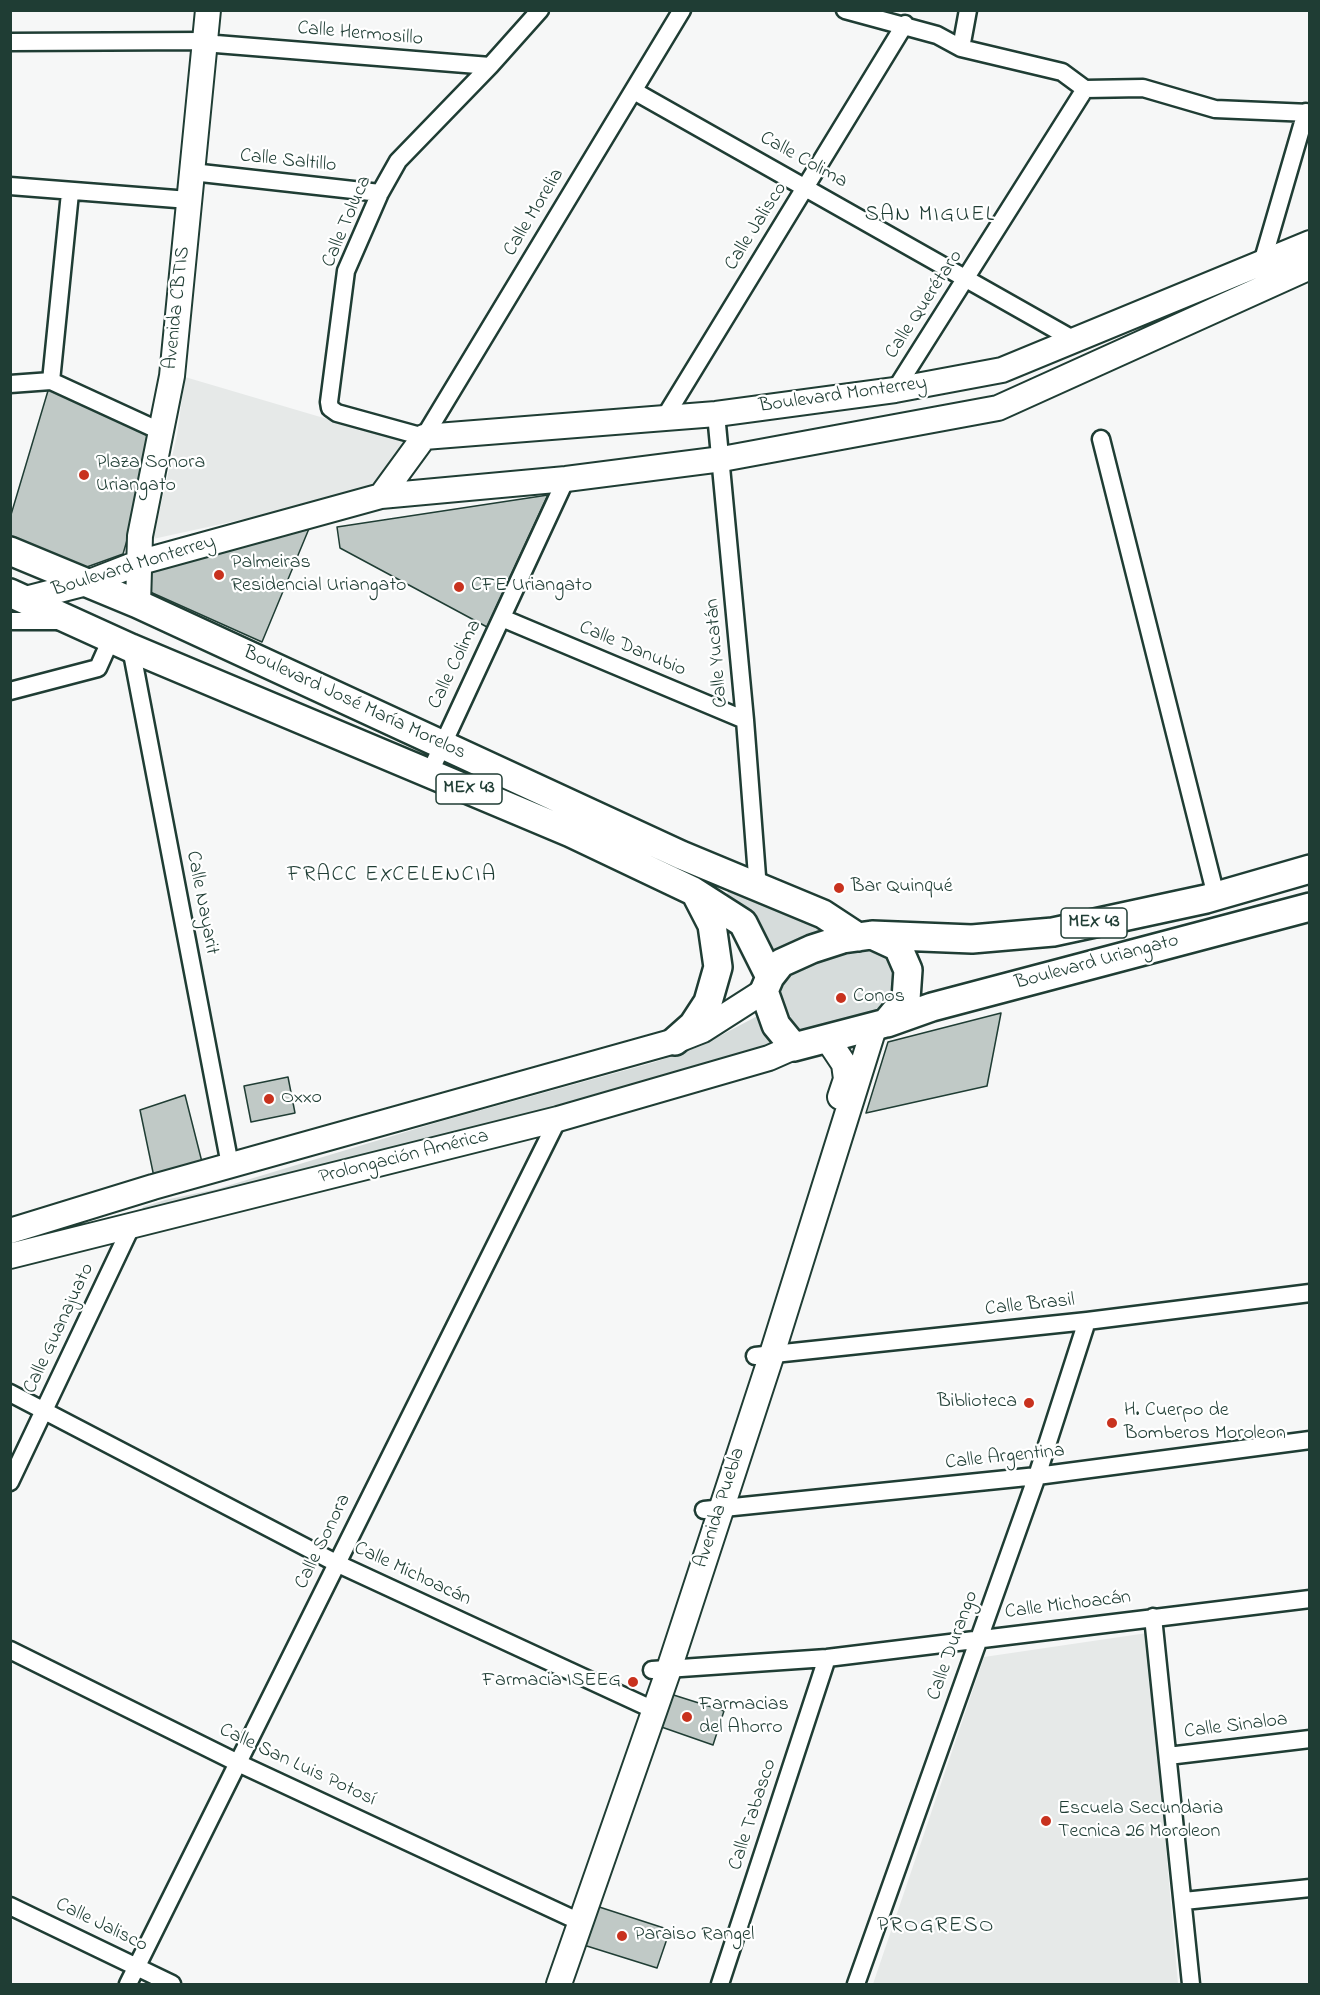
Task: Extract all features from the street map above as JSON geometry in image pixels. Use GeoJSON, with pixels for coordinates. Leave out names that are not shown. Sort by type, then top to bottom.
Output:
{"type":"FeatureCollection","features":[{"type":"Feature","properties":{"kind":"main road","name":"Boulevard José María Morelos"},"geometry":{"type":"LineString","coordinates":[[10,551],[138,604],[758,890],[823,914],[865,936]]}},
{"type":"Feature","properties":{"kind":"main road"},"geometry":{"type":"LineString","coordinates":[[71,621],[75,600],[87,583]]}},
{"type":"Feature","properties":{"kind":"main road","name":"Boulevard José María Morelos"},"geometry":{"type":"LineString","coordinates":[[15,599],[430,772],[571,833],[693,891],[742,924],[767,984]]}},
{"type":"Feature","properties":{"kind":"main road"},"geometry":{"type":"LineString","coordinates":[[121,644],[142,637],[146,622],[138,604]]}},
{"type":"Feature","properties":{"kind":"main road","name":"Boulevard Uriangato"},"geometry":{"type":"LineString","coordinates":[[865,936],[972,939],[1053,932],[1216,896],[1310,868]]}},
{"type":"Feature","properties":{"kind":"main road"},"geometry":{"type":"LineString","coordinates":[[675,1041],[693,1025],[708,1002],[718,967],[712,925],[693,891]]}},
{"type":"Feature","properties":{"kind":"main road","name":"Boulevard Uriangato"},"geometry":{"type":"LineString","coordinates":[[880,1026],[932,1007],[1310,907]]}},
{"type":"Feature","properties":{"kind":"main road","name":"MEX 43"},"geometry":{"type":"LineString","coordinates":[[865,936],[898,946],[908,970],[906,999],[880,1026],[794,1047],[776,1025],[767,984],[781,963],[806,951],[843,939],[865,936]]}},
{"type":"Feature","properties":{"kind":"street","name":"Avenida CBTIS"},"geometry":{"type":"LineString","coordinates":[[138,604],[140,536],[172,376],[208,10]]}},
{"type":"Feature","properties":{"kind":"street","name":"Calle Toluca"},"geometry":{"type":"LineString","coordinates":[[424,437],[337,413],[330,408],[346,271],[380,193],[398,161],[490,66],[540,10]]}},
{"type":"Feature","properties":{"kind":"street","name":"Calle Morelia"},"geometry":{"type":"LineString","coordinates":[[424,437],[682,10]]}},
{"type":"Feature","properties":{"kind":"street"},"geometry":{"type":"LineString","coordinates":[[845,10],[937,34],[961,48],[1062,72],[1085,89],[1143,88],[1215,109],[1308,112],[1262,263]]}},
{"type":"Feature","properties":{"kind":"street"},"geometry":{"type":"LineString","coordinates":[[961,48],[968,10]]}},
{"type":"Feature","properties":{"kind":"street","name":"Calle Jalisco"},"geometry":{"type":"LineString","coordinates":[[663,420],[905,24]]}},
{"type":"Feature","properties":{"kind":"street","name":"Calle Hermosillo"},"geometry":{"type":"LineString","coordinates":[[10,42],[205,41],[216,44],[490,66]]}},
{"type":"Feature","properties":{"kind":"street","name":"Calle Querétaro"},"geometry":{"type":"LineString","coordinates":[[895,390],[1085,89]]}},
{"type":"Feature","properties":{"kind":"street","name":"Calle Colima"},"geometry":{"type":"LineString","coordinates":[[634,91],[1076,341]]}},
{"type":"Feature","properties":{"kind":"street","name":"Calle Saltillo"},"geometry":{"type":"LineString","coordinates":[[192,172],[380,193]]}},
{"type":"Feature","properties":{"kind":"street"},"geometry":{"type":"LineString","coordinates":[[10,186],[70,193],[189,200]]}},
{"type":"Feature","properties":{"kind":"street"},"geometry":{"type":"LineString","coordinates":[[51,381],[70,193]]}},
{"type":"Feature","properties":{"kind":"street","name":"Boulevard Monterrey"},"geometry":{"type":"LineString","coordinates":[[424,437],[663,420],[716,414],[895,390],[1002,370],[1310,243]]}},
{"type":"Feature","properties":{"kind":"street","name":"Boulevard Monterrey"},"geometry":{"type":"LineString","coordinates":[[15,599],[87,583],[141,562],[381,496],[566,478],[722,459],[998,408],[1310,267]]}},
{"type":"Feature","properties":{"kind":"street"},"geometry":{"type":"LineString","coordinates":[[10,384],[51,381],[162,432]]}},
{"type":"Feature","properties":{"kind":"street","name":"Calle Yucatán"},"geometry":{"type":"LineString","coordinates":[[716,414],[722,459],[758,890]]}},
{"type":"Feature","properties":{"kind":"street"},"geometry":{"type":"LineString","coordinates":[[381,496],[424,437]]}},
{"type":"Feature","properties":{"kind":"street"},"geometry":{"type":"LineString","coordinates":[[1101,439],[1216,896]]}},
{"type":"Feature","properties":{"kind":"street"},"geometry":{"type":"LineString","coordinates":[[406,462],[405,474],[411,485],[425,492]]}},
{"type":"Feature","properties":{"kind":"street","name":"Calle Colima"},"geometry":{"type":"LineString","coordinates":[[430,772],[566,478]]}},
{"type":"Feature","properties":{"kind":"street","name":"Calle Danubio"},"geometry":{"type":"LineString","coordinates":[[502,618],[745,720]]}},
{"type":"Feature","properties":{"kind":"street"},"geometry":{"type":"LineString","coordinates":[[10,621],[71,621]]}},
{"type":"Feature","properties":{"kind":"street"},"geometry":{"type":"LineString","coordinates":[[10,691],[98,668],[121,644]]}},
{"type":"Feature","properties":{"kind":"street","name":"Calle Nayarit"},"geometry":{"type":"LineString","coordinates":[[121,644],[230,1165]]}},
{"type":"Feature","properties":{"kind":"street","name":"Prolongación América"},"geometry":{"type":"LineString","coordinates":[[10,1231],[153,1186],[675,1041],[703,1030],[767,984]]}},
{"type":"Feature","properties":{"kind":"street","name":"Avenida Puebla"},"geometry":{"type":"LineString","coordinates":[[544,1984],[574,1919],[660,1670],[764,1355],[880,1026]]}},
{"type":"Feature","properties":{"kind":"street","name":"Avenida Puebla"},"geometry":{"type":"LineString","coordinates":[[764,1355],[846,1078],[844,1064],[828,1040]]}},
{"type":"Feature","properties":{"kind":"street","name":"Prolongación América"},"geometry":{"type":"LineString","coordinates":[[10,1256],[558,1119],[769,1058],[794,1047]]}},
{"type":"Feature","properties":{"kind":"street","name":"Calle Sonora"},"geometry":{"type":"LineString","coordinates":[[128,1984],[558,1119]]}},
{"type":"Feature","properties":{"kind":"street"},"geometry":{"type":"LineString","coordinates":[[132,1225],[140,1204],[153,1186]]}},
{"type":"Feature","properties":{"kind":"street","name":"Calle Guanajuato"},"geometry":{"type":"LineString","coordinates":[[10,1482],[132,1225]]}},
{"type":"Feature","properties":{"kind":"street","name":"Calle Brasil"},"geometry":{"type":"LineString","coordinates":[[764,1355],[1086,1321],[1310,1293]]}},
{"type":"Feature","properties":{"kind":"street","name":"Calle Durango"},"geometry":{"type":"LineString","coordinates":[[856,1984],[1037,1476],[1086,1321]]}},
{"type":"Feature","properties":{"kind":"street","name":"Calle Michoacán"},"geometry":{"type":"LineString","coordinates":[[10,1393],[336,1563],[647,1707]]}},
{"type":"Feature","properties":{"kind":"street","name":"Calle Argentina"},"geometry":{"type":"LineString","coordinates":[[712,1509],[1037,1476],[1310,1440]]}},
{"type":"Feature","properties":{"kind":"street","name":"Calle Michoacán"},"geometry":{"type":"LineString","coordinates":[[660,1670],[827,1658],[1310,1599]]}},
{"type":"Feature","properties":{"kind":"street"},"geometry":{"type":"LineString","coordinates":[[1153,1617],[1191,1984]]}},
{"type":"Feature","properties":{"kind":"street","name":"Calle San Luis Potosí"},"geometry":{"type":"LineString","coordinates":[[10,1650],[238,1763],[574,1919]]}},
{"type":"Feature","properties":{"kind":"street","name":"Calle Tabasco"},"geometry":{"type":"LineString","coordinates":[[720,1984],[827,1658]]}},
{"type":"Feature","properties":{"kind":"street","name":"Calle Sinaloa"},"geometry":{"type":"LineString","coordinates":[[1168,1756],[1310,1739]]}},
{"type":"Feature","properties":{"kind":"street"},"geometry":{"type":"LineString","coordinates":[[1184,1901],[1310,1888]]}},
{"type":"Feature","properties":{"kind":"street","name":"Calle Jalisco"},"geometry":{"type":"LineString","coordinates":[[10,1906],[172,1984]]}},
{"type":"Feature","properties":{"kind":"street","name":"Avenida Puebla"},"geometry":{"type":"LineString","coordinates":[[559,1984],[574,1919]]}},
{"type":"Feature","properties":{"kind":"shaded area"},"geometry":{"type":"Polygon","coordinates":[[[185,377],[412,442],[381,489],[153,539],[177,435],[185,377]]]}},
{"type":"Feature","properties":{"kind":"shaded area"},"geometry":{"type":"Polygon","coordinates":[[[729,889],[817,927],[822,935],[777,953],[767,938],[727,894],[729,889]]]}},
{"type":"Feature","properties":{"kind":"shaded area"},"geometry":{"type":"Polygon","coordinates":[[[870,950],[896,957],[894,1012],[808,1034],[788,1024],[779,996],[787,977],[828,958],[870,950]]]}},
{"type":"Feature","properties":{"kind":"shaded area"},"geometry":{"type":"Polygon","coordinates":[[[763,1013],[778,1047],[422,1143],[140,1214],[143,1207],[165,1200],[217,1189],[442,1121],[655,1062],[701,1046],[763,1013]]]}},
{"type":"Feature","properties":{"kind":"shaded area","name":"Escuela Secundaria Tecnica 26 Moroleon"},"geometry":{"type":"Polygon","coordinates":[[[1147,1633],[1178,1984],[873,1984],[984,1657],[1147,1633]]]}},
{"type":"Feature","properties":{"kind":"building","name":"Plaza Sonora Uriangato"},"geometry":{"type":"Polygon","coordinates":[[[50,384],[158,433],[123,554],[84,568],[10,537],[10,518],[50,384]]]}},
{"type":"Feature","properties":{"kind":"building","name":"CFE Uriangato"},"geometry":{"type":"Polygon","coordinates":[[[548,495],[487,627],[340,548],[337,527],[548,495]]]}},
{"type":"Feature","properties":{"kind":"building","name":"Palmeiras Residencial Uriangato"},"geometry":{"type":"Polygon","coordinates":[[[313,519],[262,642],[148,591],[149,560],[313,519]]]}},
{"type":"Feature","properties":{"kind":"building"},"geometry":{"type":"Polygon","coordinates":[[[1001,1013],[987,1086],[866,1113],[888,1042],[1001,1013]]]}},
{"type":"Feature","properties":{"kind":"building","name":"Oxxo"},"geometry":{"type":"Polygon","coordinates":[[[288,1077],[295,1113],[251,1122],[244,1086],[288,1077]]]}},
{"type":"Feature","properties":{"kind":"building"},"geometry":{"type":"Polygon","coordinates":[[[185,1095],[203,1166],[154,1177],[140,1110],[185,1095]]]}},
{"type":"Feature","properties":{"kind":"building","name":"Farmacias del Ahorro"},"geometry":{"type":"Polygon","coordinates":[[[661,1691],[724,1711],[713,1745],[650,1723],[661,1691]]]}},
{"type":"Feature","properties":{"kind":"building","name":"Paraiso Rangel"},"geometry":{"type":"Polygon","coordinates":[[[587,1903],[670,1930],[657,1968],[574,1942],[587,1903]]]}},
{"type":"Feature","properties":{"kind":"place","name":"Plaza Sonora Uriangato"},"geometry":{"type":"Point","coordinates":[84,475]}},
{"type":"Feature","properties":{"kind":"place","name":"Palmeiras Residencial Uriangato"},"geometry":{"type":"Point","coordinates":[219,575]}},
{"type":"Feature","properties":{"kind":"place","name":"CFE Uriangato"},"geometry":{"type":"Point","coordinates":[459,587]}},
{"type":"Feature","properties":{"kind":"place","name":"Bar Quinqué"},"geometry":{"type":"Point","coordinates":[839,888]}},
{"type":"Feature","properties":{"kind":"place","name":"Conos"},"geometry":{"type":"Point","coordinates":[841,998]}},
{"type":"Feature","properties":{"kind":"place","name":"Oxxo"},"geometry":{"type":"Point","coordinates":[269,1099]}},
{"type":"Feature","properties":{"kind":"place","name":"Biblioteca"},"geometry":{"type":"Point","coordinates":[1029,1403]}},
{"type":"Feature","properties":{"kind":"place","name":"H. Cuerpo de Bomberos Moroleon"},"geometry":{"type":"Point","coordinates":[1112,1423]}},
{"type":"Feature","properties":{"kind":"place","name":"Farmacia ISEEG"},"geometry":{"type":"Point","coordinates":[633,1682]}},
{"type":"Feature","properties":{"kind":"place","name":"Farmacias del Ahorro"},"geometry":{"type":"Point","coordinates":[687,1717]}},
{"type":"Feature","properties":{"kind":"place","name":"Escuela Secundaria Tecnica 26 Moroleon"},"geometry":{"type":"Point","coordinates":[1046,1821]}},
{"type":"Feature","properties":{"kind":"place","name":"Paraiso Rangel"},"geometry":{"type":"Point","coordinates":[622,1936]}},
{"type":"Feature","properties":{"kind":"district","name":"SAN MIGUEL"},"geometry":{"type":"Point","coordinates":[930,216]}},
{"type":"Feature","properties":{"kind":"district","name":"FRACC EXCELENCIA"},"geometry":{"type":"Point","coordinates":[392,876]}},
{"type":"Feature","properties":{"kind":"district","name":"PROGRESO"},"geometry":{"type":"Point","coordinates":[936,1927]}}]}
